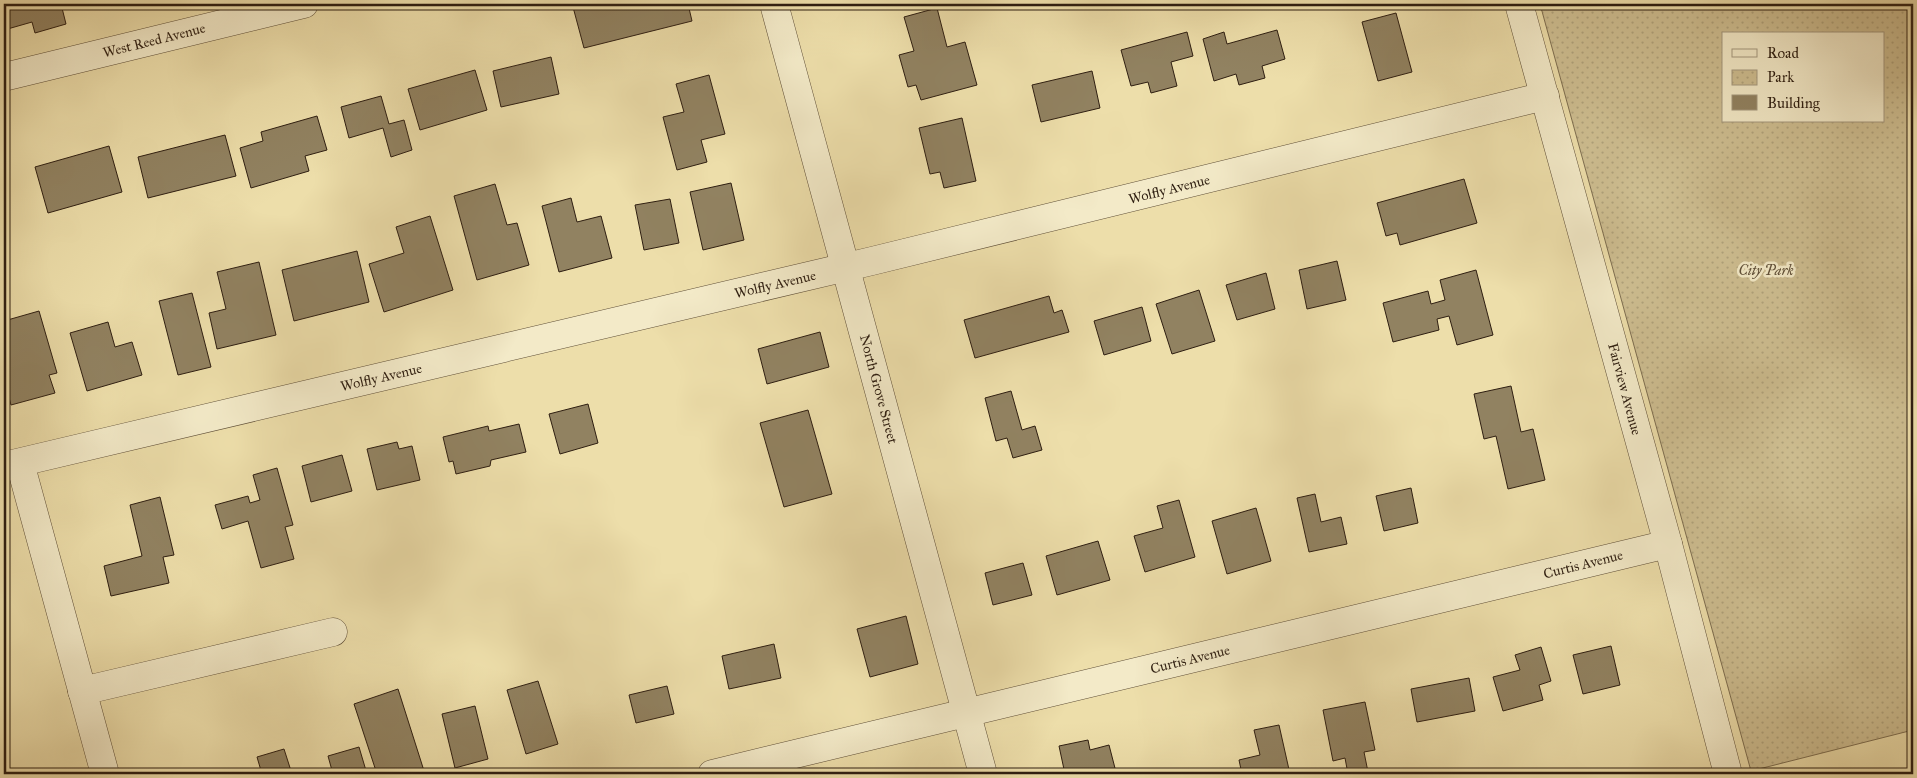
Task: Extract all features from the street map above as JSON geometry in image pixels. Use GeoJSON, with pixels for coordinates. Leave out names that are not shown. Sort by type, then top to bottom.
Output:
{"type":"FeatureCollection","features":[{"type":"Feature","properties":{"kind":"street","name":"West Reed Avenue"},"geometry":{"type":"LineString","coordinates":[[4,77],[304,4]]}},
{"type":"Feature","properties":{"kind":"street","name":"North Grove Street"},"geometry":{"type":"LineString","coordinates":[[774,4],[983,774]]}},
{"type":"Feature","properties":{"kind":"street","name":"Fairview Avenue"},"geometry":{"type":"LineString","coordinates":[[1520,4],[1668,544],[1728,774]]}},
{"type":"Feature","properties":{"kind":"street","name":"Wolfly Avenue"},"geometry":{"type":"LineString","coordinates":[[12,464],[846,268],[1545,96]]}},
{"type":"Feature","properties":{"kind":"street"},"geometry":{"type":"LineString","coordinates":[[12,464],[82,691],[105,774]]}},
{"type":"Feature","properties":{"kind":"street","name":"Curtis Avenue"},"geometry":{"type":"LineString","coordinates":[[712,774],[1668,544]]}},
{"type":"Feature","properties":{"kind":"street"},"geometry":{"type":"LineString","coordinates":[[82,691],[334,632]]}},
{"type":"Feature","properties":{"kind":"green space","name":"City Park"},"geometry":{"type":"Polygon","coordinates":[[[1540,4],[1913,4],[1913,730],[1751,771],[1540,4]]]}},
{"type":"Feature","properties":{"kind":"building"},"geometry":{"type":"Polygon","coordinates":[[[4,4],[61,4],[66,24],[35,33],[32,22],[4,30],[4,4]]]}},
{"type":"Feature","properties":{"kind":"building"},"geometry":{"type":"Polygon","coordinates":[[[586,4],[688,4],[692,21],[584,48],[573,7],[586,4]]]}},
{"type":"Feature","properties":{"kind":"building"},"geometry":{"type":"Polygon","coordinates":[[[937,8],[947,47],[965,42],[977,85],[921,100],[916,85],[908,87],[899,55],[914,51],[904,17],[937,8]]]}},
{"type":"Feature","properties":{"kind":"building"},"geometry":{"type":"Polygon","coordinates":[[[1396,13],[1412,72],[1378,81],[1362,22],[1396,13]]]}},
{"type":"Feature","properties":{"kind":"building"},"geometry":{"type":"Polygon","coordinates":[[[1277,30],[1285,59],[1262,66],[1265,78],[1239,85],[1236,74],[1214,81],[1203,39],[1224,32],[1227,44],[1277,30]]]}},
{"type":"Feature","properties":{"kind":"building"},"geometry":{"type":"Polygon","coordinates":[[[1187,32],[1193,56],[1171,62],[1177,86],[1151,93],[1148,82],[1131,86],[1121,50],[1187,32]]]}},
{"type":"Feature","properties":{"kind":"building"},"geometry":{"type":"Polygon","coordinates":[[[551,57],[559,94],[501,107],[493,71],[551,57]]]}},
{"type":"Feature","properties":{"kind":"building"},"geometry":{"type":"Polygon","coordinates":[[[475,70],[487,110],[420,130],[408,89],[475,70]]]}},
{"type":"Feature","properties":{"kind":"building"},"geometry":{"type":"Polygon","coordinates":[[[1092,71],[1100,108],[1041,122],[1032,85],[1092,71]]]}},
{"type":"Feature","properties":{"kind":"building"},"geometry":{"type":"Polygon","coordinates":[[[709,75],[725,134],[701,140],[707,162],[677,170],[663,117],[684,112],[676,84],[709,75]]]}},
{"type":"Feature","properties":{"kind":"building"},"geometry":{"type":"Polygon","coordinates":[[[381,96],[389,124],[404,120],[412,150],[391,157],[383,128],[349,138],[341,107],[381,96]]]}},
{"type":"Feature","properties":{"kind":"building"},"geometry":{"type":"Polygon","coordinates":[[[317,116],[327,150],[305,156],[309,171],[251,188],[240,148],[263,141],[261,132],[317,116]]]}},
{"type":"Feature","properties":{"kind":"building"},"geometry":{"type":"Polygon","coordinates":[[[962,118],[976,181],[944,188],[940,172],[930,174],[919,128],[962,118]]]}},
{"type":"Feature","properties":{"kind":"building"},"geometry":{"type":"Polygon","coordinates":[[[225,135],[236,176],[148,198],[138,157],[225,135]]]}},
{"type":"Feature","properties":{"kind":"building"},"geometry":{"type":"Polygon","coordinates":[[[109,146],[122,192],[48,213],[35,167],[109,146]]]}},
{"type":"Feature","properties":{"kind":"building"},"geometry":{"type":"Polygon","coordinates":[[[1464,179],[1477,223],[1400,245],[1397,233],[1386,236],[1377,203],[1464,179]]]}},
{"type":"Feature","properties":{"kind":"building"},"geometry":{"type":"Polygon","coordinates":[[[731,183],[744,240],[703,250],[690,192],[731,183]]]}},
{"type":"Feature","properties":{"kind":"building"},"geometry":{"type":"Polygon","coordinates":[[[495,184],[507,225],[517,223],[529,265],[477,280],[454,196],[495,184]]]}},
{"type":"Feature","properties":{"kind":"building"},"geometry":{"type":"Polygon","coordinates":[[[571,198],[577,222],[601,216],[612,258],[559,272],[542,206],[571,198]]]}},
{"type":"Feature","properties":{"kind":"building"},"geometry":{"type":"Polygon","coordinates":[[[670,199],[679,243],[644,250],[635,205],[670,199]]]}},
{"type":"Feature","properties":{"kind":"building"},"geometry":{"type":"Polygon","coordinates":[[[430,216],[453,290],[384,312],[369,264],[404,253],[396,227],[430,216]]]}},
{"type":"Feature","properties":{"kind":"building"},"geometry":{"type":"Polygon","coordinates":[[[357,251],[369,302],[294,321],[282,270],[357,251]]]}},
{"type":"Feature","properties":{"kind":"building"},"geometry":{"type":"Polygon","coordinates":[[[1337,261],[1346,300],[1307,309],[1299,270],[1337,261]]]}},
{"type":"Feature","properties":{"kind":"building"},"geometry":{"type":"Polygon","coordinates":[[[259,262],[276,335],[217,349],[209,313],[226,309],[217,272],[259,262]]]}},
{"type":"Feature","properties":{"kind":"building"},"geometry":{"type":"Polygon","coordinates":[[[1476,270],[1493,335],[1457,345],[1449,316],[1437,319],[1439,330],[1393,342],[1383,303],[1428,291],[1431,304],[1445,300],[1440,280],[1476,270]]]}},
{"type":"Feature","properties":{"kind":"building"},"geometry":{"type":"Polygon","coordinates":[[[1266,273],[1275,309],[1237,320],[1226,285],[1266,273]]]}},
{"type":"Feature","properties":{"kind":"building"},"geometry":{"type":"Polygon","coordinates":[[[1199,290],[1215,341],[1172,354],[1156,304],[1199,290]]]}},
{"type":"Feature","properties":{"kind":"building"},"geometry":{"type":"Polygon","coordinates":[[[192,293],[211,367],[178,375],[159,301],[192,293]]]}},
{"type":"Feature","properties":{"kind":"building"},"geometry":{"type":"Polygon","coordinates":[[[1049,296],[1054,313],[1062,310],[1069,332],[975,358],[964,320],[1049,296]]]}},
{"type":"Feature","properties":{"kind":"building"},"geometry":{"type":"Polygon","coordinates":[[[1142,307],[1151,341],[1104,355],[1094,321],[1142,307]]]}},
{"type":"Feature","properties":{"kind":"building"},"geometry":{"type":"Polygon","coordinates":[[[39,311],[57,373],[49,375],[55,393],[11,405],[4,379],[4,321],[39,311]]]}},
{"type":"Feature","properties":{"kind":"building"},"geometry":{"type":"Polygon","coordinates":[[[108,322],[115,347],[132,342],[142,375],[87,391],[70,333],[108,322]]]}},
{"type":"Feature","properties":{"kind":"building"},"geometry":{"type":"Polygon","coordinates":[[[820,332],[829,367],[767,384],[758,349],[820,332]]]}},
{"type":"Feature","properties":{"kind":"building"},"geometry":{"type":"Polygon","coordinates":[[[1511,386],[1521,432],[1533,429],[1545,480],[1508,489],[1496,436],[1484,439],[1474,394],[1511,386]]]}},
{"type":"Feature","properties":{"kind":"building"},"geometry":{"type":"Polygon","coordinates":[[[1011,391],[1022,430],[1035,426],[1042,450],[1013,458],[1007,438],[996,441],[985,398],[1011,391]]]}},
{"type":"Feature","properties":{"kind":"building"},"geometry":{"type":"Polygon","coordinates":[[[588,404],[598,443],[560,454],[549,414],[588,404]]]}},
{"type":"Feature","properties":{"kind":"building"},"geometry":{"type":"Polygon","coordinates":[[[808,410],[832,494],[784,507],[760,423],[808,410]]]}},
{"type":"Feature","properties":{"kind":"building"},"geometry":{"type":"Polygon","coordinates":[[[519,424],[526,452],[491,460],[490,466],[456,474],[453,461],[449,462],[443,437],[488,426],[489,431],[519,424]]]}},
{"type":"Feature","properties":{"kind":"building"},"geometry":{"type":"Polygon","coordinates":[[[397,442],[399,449],[412,446],[420,480],[377,490],[367,449],[397,442]]]}},
{"type":"Feature","properties":{"kind":"building"},"geometry":{"type":"Polygon","coordinates":[[[342,455],[352,491],[311,502],[302,466],[342,455]]]}},
{"type":"Feature","properties":{"kind":"building"},"geometry":{"type":"Polygon","coordinates":[[[277,468],[293,525],[285,527],[294,559],[261,568],[248,521],[222,529],[215,505],[248,496],[250,503],[260,500],[253,475],[277,468]]]}},
{"type":"Feature","properties":{"kind":"building"},"geometry":{"type":"Polygon","coordinates":[[[1411,488],[1418,523],[1384,531],[1376,496],[1411,488]]]}},
{"type":"Feature","properties":{"kind":"building"},"geometry":{"type":"Polygon","coordinates":[[[1315,494],[1321,522],[1341,517],[1347,544],[1309,552],[1297,498],[1315,494]]]}},
{"type":"Feature","properties":{"kind":"building"},"geometry":{"type":"Polygon","coordinates":[[[160,497],[174,555],[163,557],[169,583],[111,596],[104,566],[142,556],[130,505],[160,497]]]}},
{"type":"Feature","properties":{"kind":"building"},"geometry":{"type":"Polygon","coordinates":[[[1179,500],[1195,557],[1145,572],[1134,536],[1163,528],[1157,506],[1179,500]]]}},
{"type":"Feature","properties":{"kind":"building"},"geometry":{"type":"Polygon","coordinates":[[[1256,508],[1271,561],[1227,574],[1212,521],[1256,508]]]}},
{"type":"Feature","properties":{"kind":"building"},"geometry":{"type":"Polygon","coordinates":[[[1098,541],[1110,580],[1057,595],[1046,556],[1098,541]]]}},
{"type":"Feature","properties":{"kind":"building"},"geometry":{"type":"Polygon","coordinates":[[[1023,563],[1032,595],[993,605],[985,573],[1023,563]]]}},
{"type":"Feature","properties":{"kind":"building"},"geometry":{"type":"Polygon","coordinates":[[[906,616],[918,664],[870,677],[857,629],[906,616]]]}},
{"type":"Feature","properties":{"kind":"building"},"geometry":{"type":"Polygon","coordinates":[[[774,644],[781,678],[729,689],[722,656],[774,644]]]}},
{"type":"Feature","properties":{"kind":"building"},"geometry":{"type":"Polygon","coordinates":[[[1611,646],[1620,685],[1583,694],[1573,655],[1611,646]]]}},
{"type":"Feature","properties":{"kind":"building"},"geometry":{"type":"Polygon","coordinates":[[[1541,647],[1551,681],[1539,685],[1543,700],[1503,711],[1493,677],[1520,670],[1515,655],[1541,647]]]}},
{"type":"Feature","properties":{"kind":"building"},"geometry":{"type":"Polygon","coordinates":[[[1469,678],[1475,711],[1417,722],[1411,689],[1469,678]]]}},
{"type":"Feature","properties":{"kind":"building"},"geometry":{"type":"Polygon","coordinates":[[[538,681],[558,744],[526,754],[507,690],[538,681]]]}},
{"type":"Feature","properties":{"kind":"building"},"geometry":{"type":"Polygon","coordinates":[[[667,686],[674,714],[636,723],[629,695],[667,686]]]}},
{"type":"Feature","properties":{"kind":"building"},"geometry":{"type":"Polygon","coordinates":[[[398,689],[425,774],[377,774],[354,704],[398,689]]]}},
{"type":"Feature","properties":{"kind":"building"},"geometry":{"type":"Polygon","coordinates":[[[1365,702],[1375,750],[1364,752],[1368,772],[1348,774],[1345,758],[1333,761],[1323,710],[1365,702]]]}},
{"type":"Feature","properties":{"kind":"building"},"geometry":{"type":"Polygon","coordinates":[[[475,706],[488,759],[455,768],[442,714],[475,706]]]}},
{"type":"Feature","properties":{"kind":"building"},"geometry":{"type":"Polygon","coordinates":[[[1279,725],[1290,774],[1242,774],[1239,760],[1260,755],[1254,730],[1279,725]]]}},
{"type":"Feature","properties":{"kind":"building"},"geometry":{"type":"Polygon","coordinates":[[[1088,740],[1090,750],[1109,745],[1116,772],[1104,774],[1065,774],[1059,746],[1088,740]]]}},
{"type":"Feature","properties":{"kind":"building"},"geometry":{"type":"Polygon","coordinates":[[[359,747],[367,774],[333,774],[328,756],[359,747]]]}},
{"type":"Feature","properties":{"kind":"building"},"geometry":{"type":"Polygon","coordinates":[[[284,749],[292,774],[262,774],[257,757],[284,749]]]}}]}
